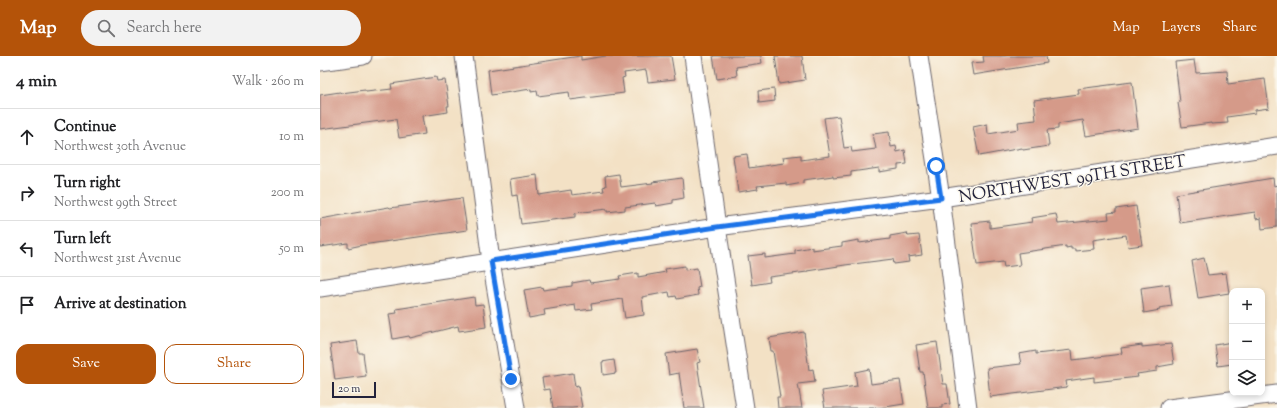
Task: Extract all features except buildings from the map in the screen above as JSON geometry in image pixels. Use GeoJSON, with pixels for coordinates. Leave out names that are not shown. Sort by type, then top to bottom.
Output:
{"type":"FeatureCollection","features":[{"type":"Feature","properties":{"kind":"street"},"geometry":{"type":"LineString","coordinates":[[320,62],[363,56]]}},
{"type":"Feature","properties":{"kind":"street"},"geometry":{"type":"LineString","coordinates":[[464,56],[491,261],[516,408]]}},
{"type":"Feature","properties":{"kind":"street"},"geometry":{"type":"LineString","coordinates":[[693,56],[717,227],[745,408]]}},
{"type":"Feature","properties":{"kind":"street"},"geometry":{"type":"LineString","coordinates":[[919,56],[941,198],[968,408]]}},
{"type":"Feature","properties":{"kind":"street","name":"NORTHWEST 99TH STREET"},"geometry":{"type":"LineString","coordinates":[[320,288],[717,227],[941,198],[1277,146]]}},
{"type":"Feature","properties":{"kind":"street"},"geometry":{"type":"LineString","coordinates":[[1169,408],[1277,394]]}},
{"type":"Feature","properties":{"kind":"route"},"geometry":{"type":"LineString","coordinates":[[511,379],[491,261],[717,227],[941,198],[936,166]]}}]}
